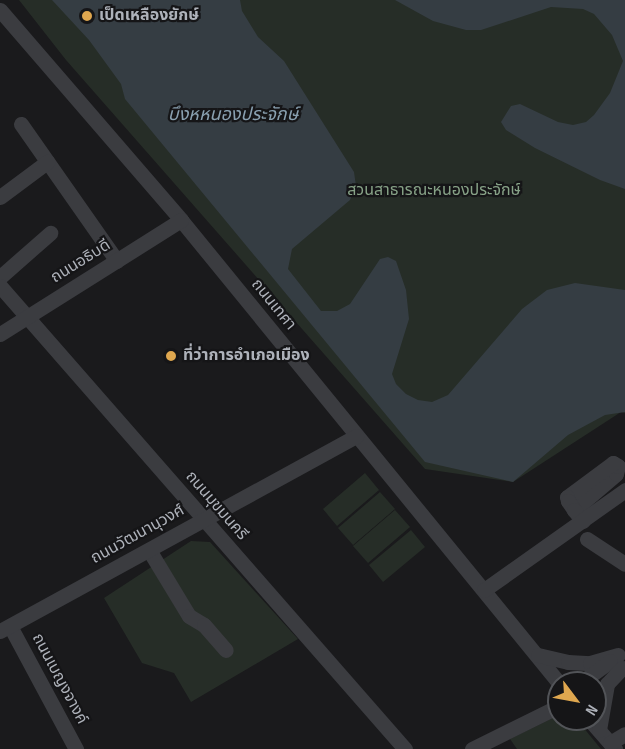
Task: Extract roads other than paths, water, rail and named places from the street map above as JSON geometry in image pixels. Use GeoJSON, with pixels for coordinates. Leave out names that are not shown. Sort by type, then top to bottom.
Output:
{"type":"FeatureCollection","features":[{"type":"Feature","properties":{"kind":"street","name":"ถนนเทศา"},"geometry":{"type":"LineString","coordinates":[[0,10],[181,220],[550,671]]}},
{"type":"Feature","properties":{"kind":"street"},"geometry":{"type":"LineString","coordinates":[[21,124],[117,261]]}},
{"type":"Feature","properties":{"kind":"street"},"geometry":{"type":"LineString","coordinates":[[0,197],[47,162]]}},
{"type":"Feature","properties":{"kind":"street","name":"ถนนอธิบดี"},"geometry":{"type":"LineString","coordinates":[[0,334],[181,220]]}},
{"type":"Feature","properties":{"kind":"street"},"geometry":{"type":"LineString","coordinates":[[0,277],[50,233]]}},
{"type":"Feature","properties":{"kind":"street","name":"ถนนมุขมนครี"},"geometry":{"type":"LineString","coordinates":[[0,286],[405,749]]}},
{"type":"Feature","properties":{"kind":"street","name":"ถนนวัฒนานุวงศ์"},"geometry":{"type":"LineString","coordinates":[[5,628],[356,436]]}},
{"type":"Feature","properties":{"kind":"street"},"geometry":{"type":"LineString","coordinates":[[484,590],[579,516],[625,490]]}},
{"type":"Feature","properties":{"kind":"street"},"geometry":{"type":"LineString","coordinates":[[587,539],[625,564]]}},
{"type":"Feature","properties":{"kind":"street"},"geometry":{"type":"LineString","coordinates":[[149,550],[189,616],[204,625],[226,650]]}},
{"type":"Feature","properties":{"kind":"street","name":"ถนนเบญงจางค์"},"geometry":{"type":"LineString","coordinates":[[5,628],[76,749]]}},
{"type":"Feature","properties":{"kind":"street"},"geometry":{"type":"LineString","coordinates":[[538,655],[568,662],[623,660]]}},
{"type":"Feature","properties":{"kind":"street"},"geometry":{"type":"LineString","coordinates":[[602,671],[623,660]]}},
{"type":"Feature","properties":{"kind":"street"},"geometry":{"type":"LineString","coordinates":[[607,675],[623,660]]}},
{"type":"Feature","properties":{"kind":"street"},"geometry":{"type":"LineString","coordinates":[[607,684],[623,660]]}},
{"type":"Feature","properties":{"kind":"street"},"geometry":{"type":"LineString","coordinates":[[472,749],[501,742],[547,713]]}},
{"type":"Feature","properties":{"kind":"street"},"geometry":{"type":"LineString","coordinates":[[600,731],[613,746],[625,734]]}},
{"type":"Feature","properties":{"kind":"water","name":"บึงหหนองประจักษ์"},"geometry":{"type":"Polygon","coordinates":[[[52,0],[240,0],[242,11],[258,37],[284,61],[354,172],[356,186],[350,200],[292,249],[288,269],[321,311],[337,311],[350,304],[380,259],[388,257],[396,261],[406,290],[409,319],[392,374],[396,384],[406,394],[418,400],[432,402],[448,395],[522,309],[547,290],[575,283],[625,290],[625,412],[605,415],[568,435],[513,482],[425,462],[125,99],[121,84],[89,40],[52,0]]]}},
{"type":"Feature","properties":{"kind":"water"},"geometry":{"type":"Polygon","coordinates":[[[395,0],[625,0],[625,189],[600,180],[535,148],[506,130],[501,122],[511,106],[520,104],[558,122],[573,125],[586,122],[594,115],[610,93],[623,61],[612,35],[594,14],[583,9],[551,7],[481,30],[466,30],[433,21],[395,0]]]}},
{"type":"Feature","properties":{"kind":"place","name":"เป็ดเหลืองยักษ์"},"geometry":{"type":"Point","coordinates":[87,16]}},
{"type":"Feature","properties":{"kind":"place","name":"ที่ว่าการอำเภอเมือง"},"geometry":{"type":"Point","coordinates":[171,356]}},
{"type":"Feature","properties":{"kind":"park label","name":"สวนสาธารณะหนองประจักษ์"},"geometry":{"type":"Point","coordinates":[434,191]}}]}
